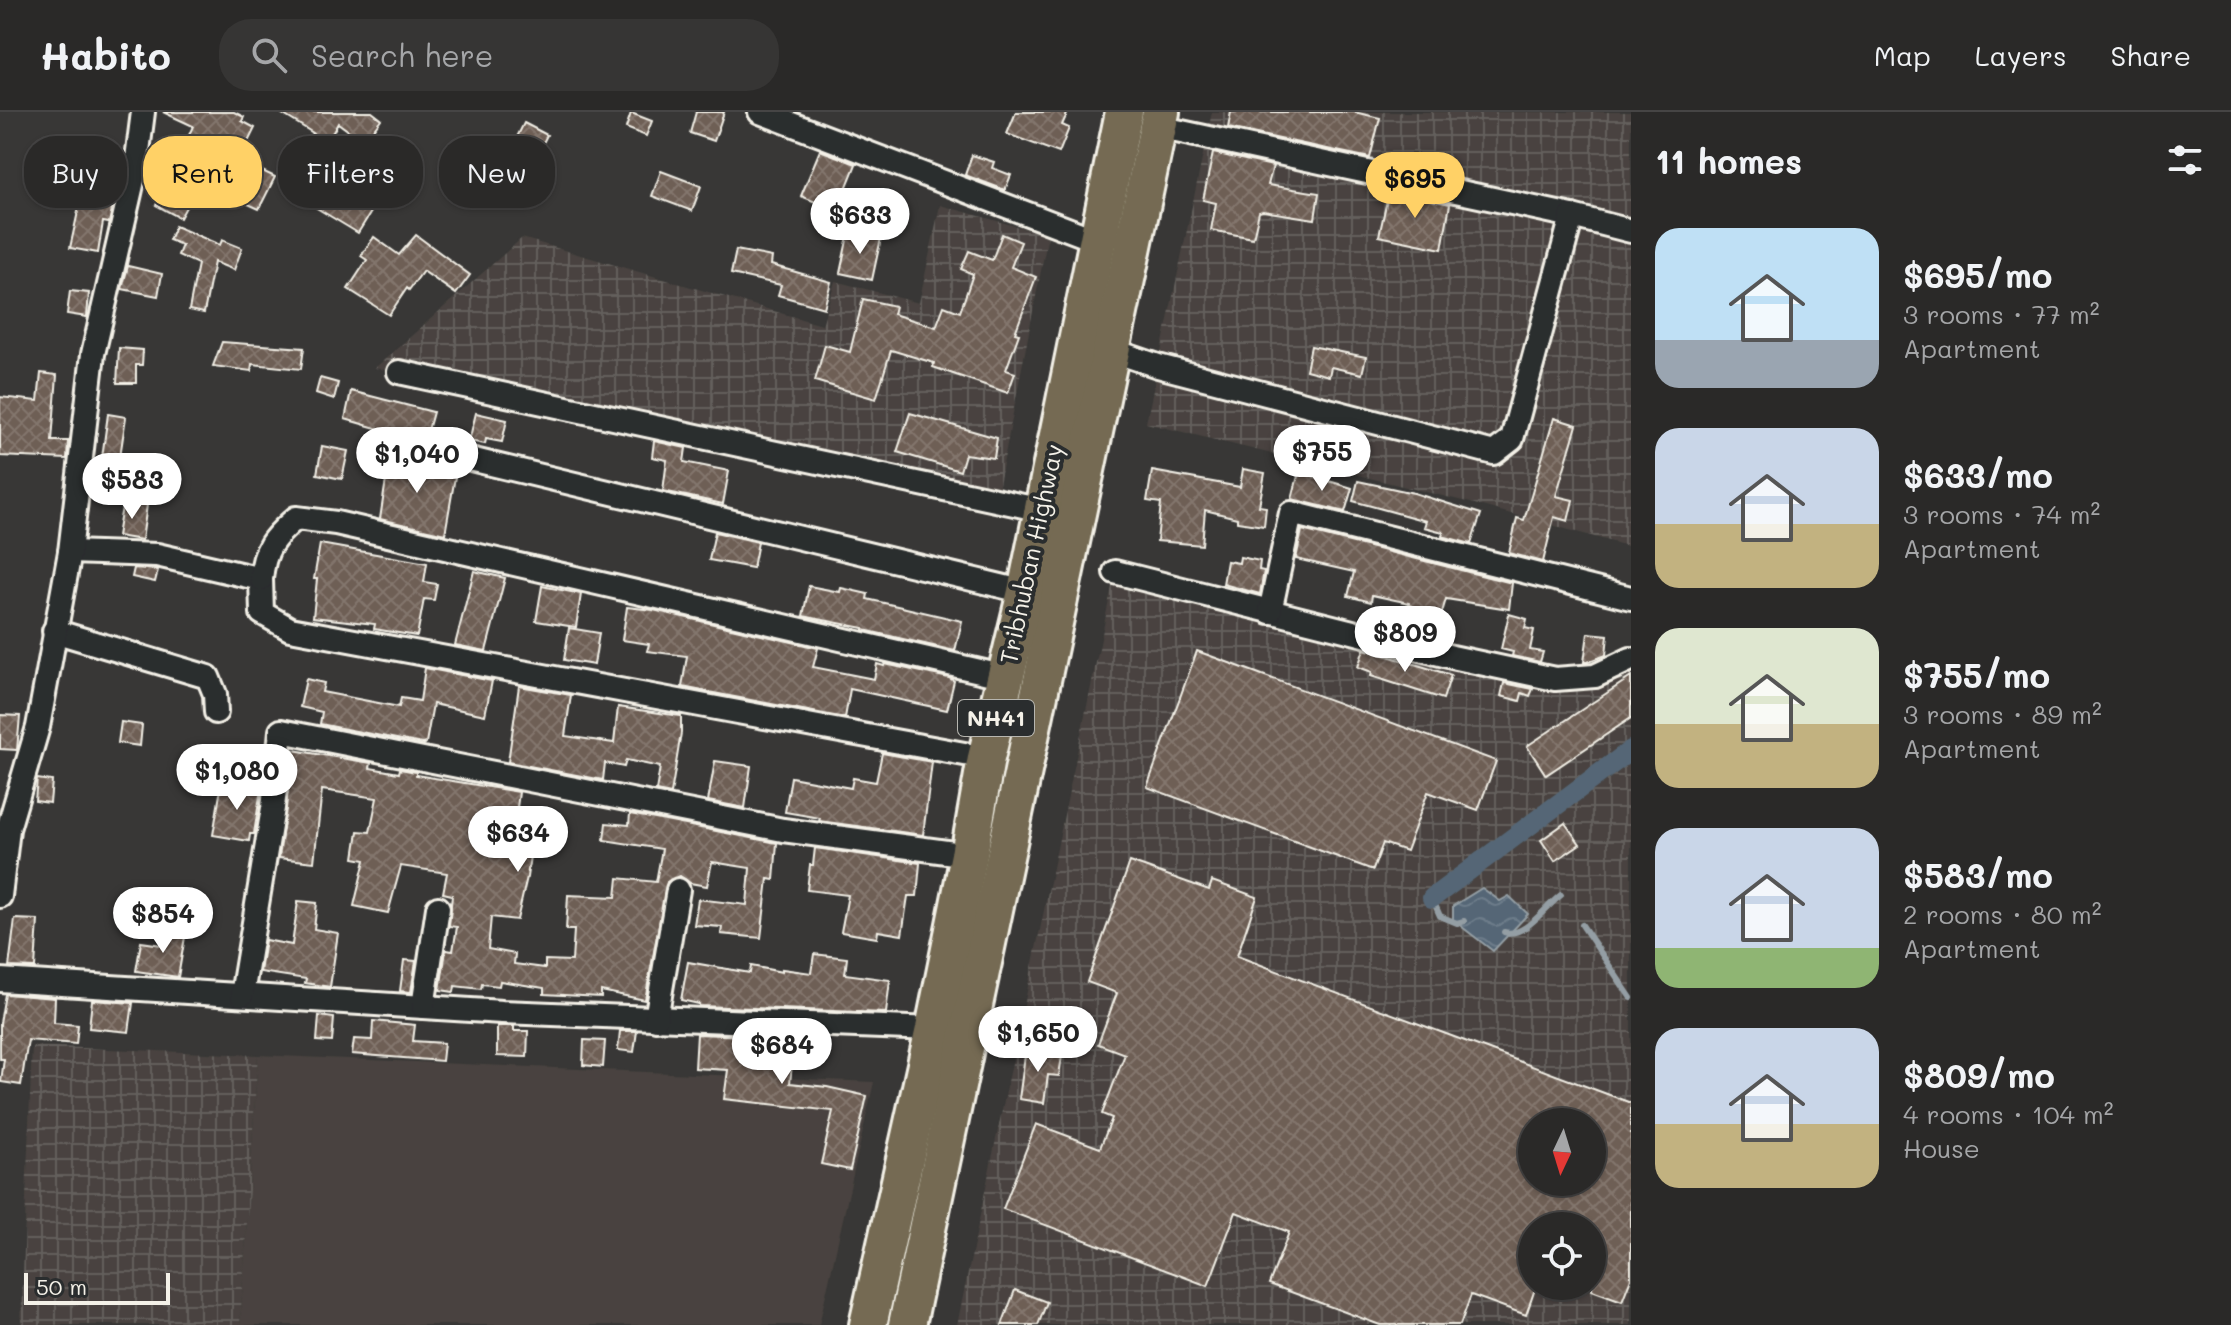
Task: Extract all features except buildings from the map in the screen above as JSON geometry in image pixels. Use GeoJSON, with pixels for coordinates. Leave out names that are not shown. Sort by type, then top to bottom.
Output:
{"type":"FeatureCollection","features":[{"type":"Feature","properties":{"kind":"highway","name":"Tribhuban Highway"},"geometry":{"type":"LineString","coordinates":[[868,1325],[934,1029],[986,758],[1026,592],[1124,112]]}},
{"type":"Feature","properties":{"kind":"highway","name":"Tribhuban Highway"},"geometry":{"type":"LineString","coordinates":[[907,1325],[1160,119]]}},
{"type":"Feature","properties":{"kind":"street"},"geometry":{"type":"LineString","coordinates":[[0,896],[8,829],[38,727],[70,552],[93,354],[136,167],[143,112]]}},
{"type":"Feature","properties":{"kind":"street"},"geometry":{"type":"LineString","coordinates":[[760,112],[1096,240]]}},
{"type":"Feature","properties":{"kind":"street"},"geometry":{"type":"LineString","coordinates":[[1160,119],[1631,231]]}},
{"type":"Feature","properties":{"kind":"street"},"geometry":{"type":"LineString","coordinates":[[1111,350],[1158,366],[1494,453],[1512,439],[1572,216]]}},
{"type":"Feature","properties":{"kind":"street"},"geometry":{"type":"LineString","coordinates":[[399,372],[1042,510]]}},
{"type":"Feature","properties":{"kind":"street"},"geometry":{"type":"LineString","coordinates":[[420,447],[1026,592]]}},
{"type":"Feature","properties":{"kind":"street"},"geometry":{"type":"LineString","coordinates":[[1270,612],[1291,513],[1631,598]]}},
{"type":"Feature","properties":{"kind":"street"},"geometry":{"type":"LineString","coordinates":[[986,758],[290,629],[262,613],[263,557],[276,536],[296,518],[336,523],[1006,677]]}},
{"type":"Feature","properties":{"kind":"street"},"geometry":{"type":"LineString","coordinates":[[70,552],[157,555],[261,579]]}},
{"type":"Feature","properties":{"kind":"street"},"geometry":{"type":"LineString","coordinates":[[1115,572],[1452,657],[1555,679],[1595,676],[1631,659]]}},
{"type":"Feature","properties":{"kind":"street"},"geometry":{"type":"LineString","coordinates":[[54,631],[208,677],[215,694],[216,712]]}},
{"type":"Feature","properties":{"kind":"street"},"geometry":{"type":"LineString","coordinates":[[242,995],[273,808],[281,731],[783,830],[969,855]]}},
{"type":"Feature","properties":{"kind":"street"},"geometry":{"type":"LineString","coordinates":[[656,1019],[678,890]]}},
{"type":"Feature","properties":{"kind":"street"},"geometry":{"type":"LineString","coordinates":[[423,1007],[438,908]]}},
{"type":"Feature","properties":{"kind":"street"},"geometry":{"type":"LineString","coordinates":[[0,980],[423,1007],[934,1029]]}},
{"type":"Feature","properties":{"kind":"shaded area"},"geometry":{"type":"Polygon","coordinates":[[[1212,112],[1631,112],[1631,547],[1471,503],[1146,423],[1212,112]]]}},
{"type":"Feature","properties":{"kind":"shaded area"},"geometry":{"type":"Polygon","coordinates":[[[940,205],[1048,235],[996,500],[375,368],[522,238],[822,325],[835,281],[919,303],[940,205]]]}},
{"type":"Feature","properties":{"kind":"shaded area"},"geometry":{"type":"Polygon","coordinates":[[[1115,572],[1554,679],[1631,659],[1631,1325],[957,1325],[1115,572]]]}},
{"type":"Feature","properties":{"kind":"shaded area"},"geometry":{"type":"Polygon","coordinates":[[[32,1046],[258,1055],[240,1325],[21,1325],[32,1046]]]}},
{"type":"Feature","properties":{"kind":"shaded area"},"geometry":{"type":"Polygon","coordinates":[[[258,1055],[874,1082],[819,1325],[240,1325],[258,1055]]]}},
{"type":"Feature","properties":{"kind":"water"},"geometry":{"type":"Polygon","coordinates":[[[1482,888],[1500,901],[1509,896],[1528,914],[1493,951],[1453,920],[1453,906],[1482,888]]]}},
{"type":"Feature","properties":{"kind":"waterway"},"geometry":{"type":"LineString","coordinates":[[1432,898],[1631,750]]}},
{"type":"Feature","properties":{"kind":"waterway"},"geometry":{"type":"LineString","coordinates":[[1504,932],[1512,933],[1527,926],[1561,895]]}},
{"type":"Feature","properties":{"kind":"waterway"},"geometry":{"type":"LineString","coordinates":[[1432,898],[1440,916],[1457,923],[1464,921]]}},
{"type":"Feature","properties":{"kind":"waterway"},"geometry":{"type":"LineString","coordinates":[[1582,925],[1631,998]]}}]}
